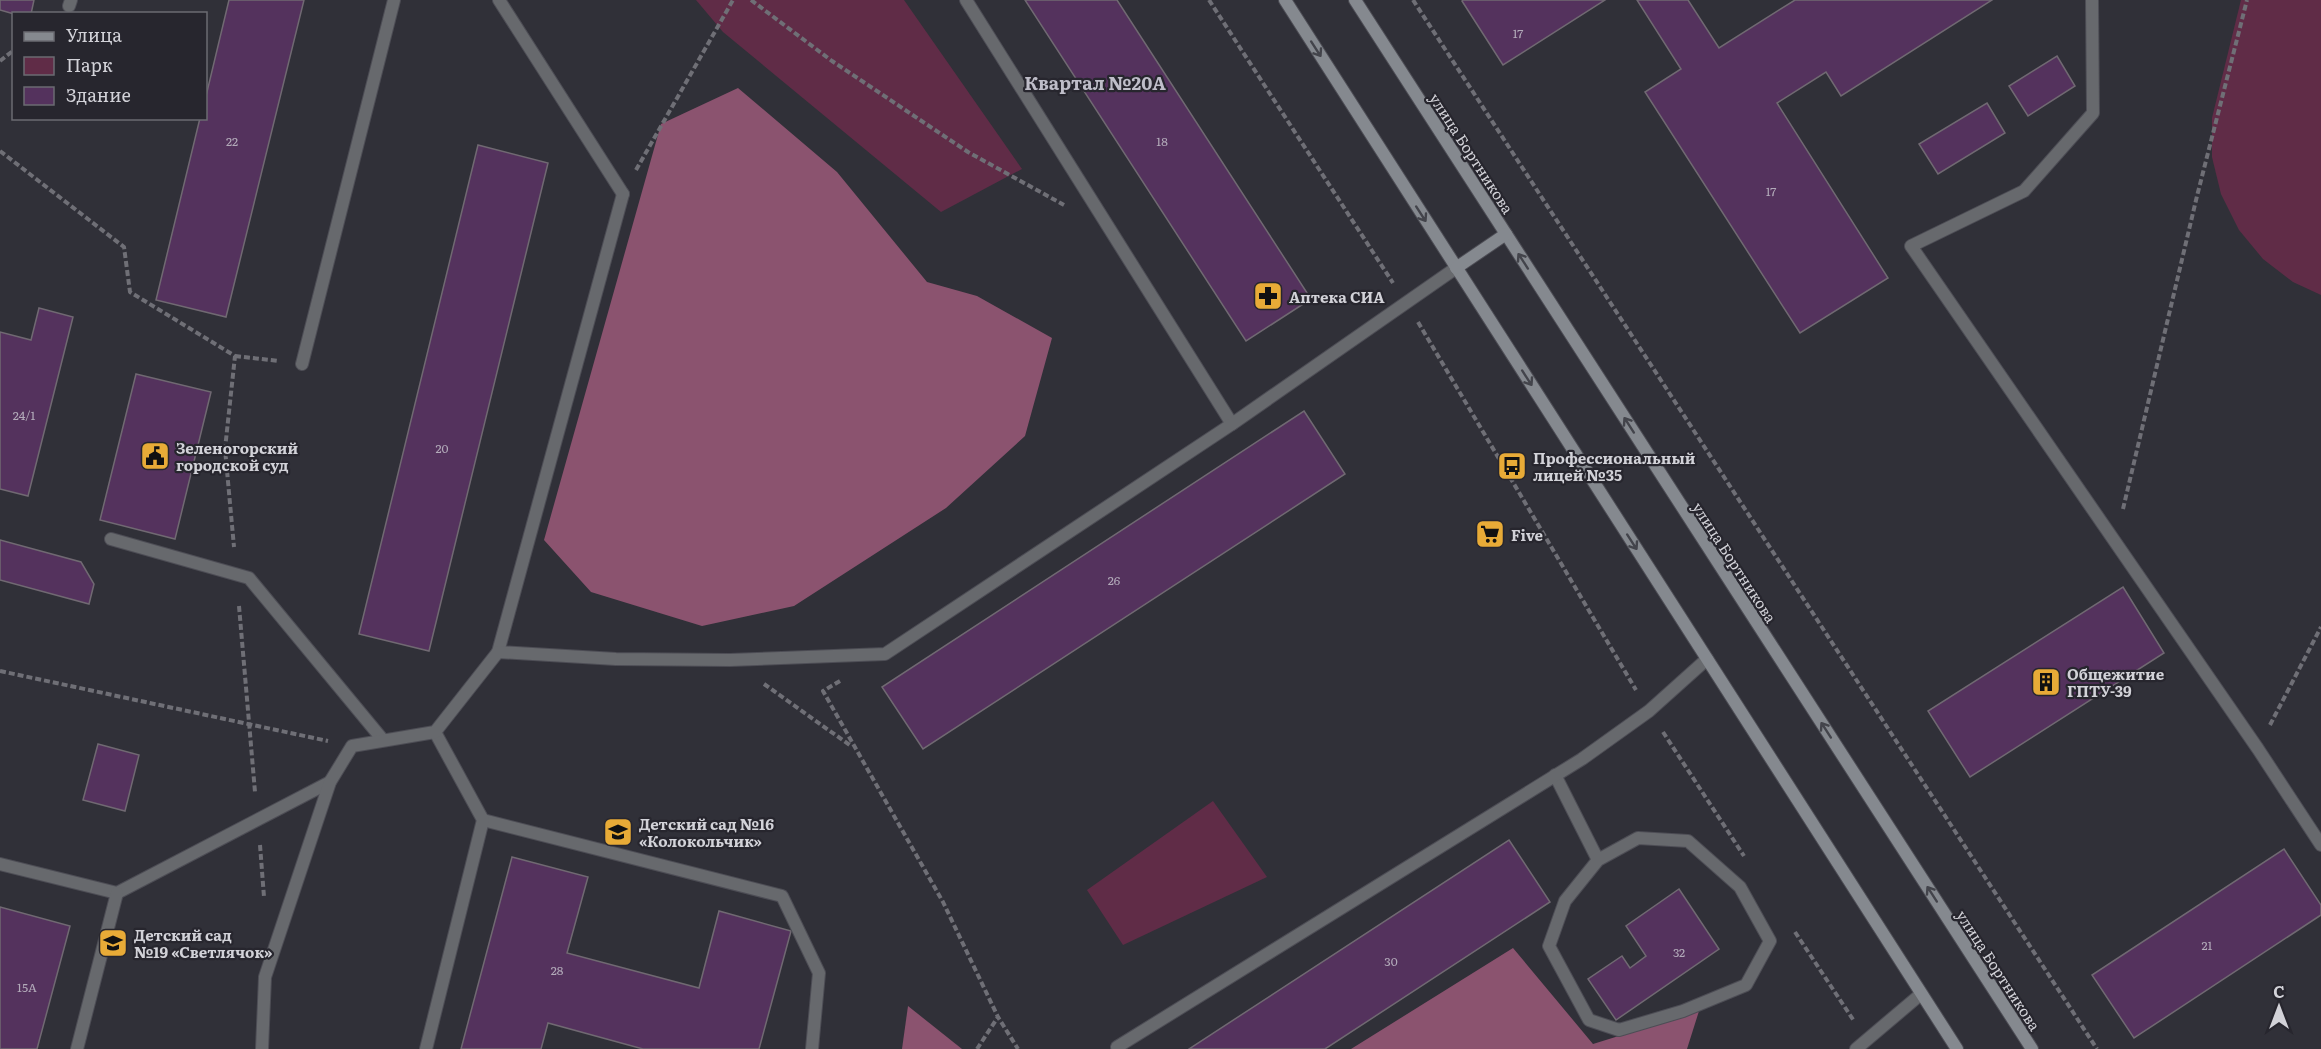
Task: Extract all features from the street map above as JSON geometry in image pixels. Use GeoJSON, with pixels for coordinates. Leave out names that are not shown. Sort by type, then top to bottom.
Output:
{"type":"FeatureCollection","features":[{"type":"Feature","properties":{"kind":"main road"},"geometry":{"type":"LineString","coordinates":[[1285,0],[1957,1049]]}},
{"type":"Feature","properties":{"kind":"main road","name":"улица Бортникова"},"geometry":{"type":"LineString","coordinates":[[1355,0],[2032,1049]]}},
{"type":"Feature","properties":{"kind":"main road"},"geometry":{"type":"LineString","coordinates":[[1456,268],[1506,234]]}},
{"type":"Feature","properties":{"kind":"street"},"geometry":{"type":"LineString","coordinates":[[302,364],[394,0]]}},
{"type":"Feature","properties":{"kind":"street"},"geometry":{"type":"LineString","coordinates":[[261,1049],[265,977],[330,782],[352,746],[435,732],[498,652],[623,194],[499,0]]}},
{"type":"Feature","properties":{"kind":"street"},"geometry":{"type":"LineString","coordinates":[[966,0],[1232,424]]}},
{"type":"Feature","properties":{"kind":"street"},"geometry":{"type":"LineString","coordinates":[[2092,0],[2092,113],[2024,191],[1911,246],[2258,748],[2321,845]]}},
{"type":"Feature","properties":{"kind":"street"},"geometry":{"type":"LineString","coordinates":[[498,652],[616,659],[730,660],[885,654],[1232,424],[1456,268]]}},
{"type":"Feature","properties":{"kind":"street"},"geometry":{"type":"LineString","coordinates":[[111,539],[249,578],[383,740]]}},
{"type":"Feature","properties":{"kind":"street"},"geometry":{"type":"LineString","coordinates":[[1117,1047],[1555,776],[1649,711],[1707,659]]}},
{"type":"Feature","properties":{"kind":"street"},"geometry":{"type":"LineString","coordinates":[[426,1049],[483,820],[435,732]]}},
{"type":"Feature","properties":{"kind":"street"},"geometry":{"type":"LineString","coordinates":[[1555,776],[1598,860]]}},
{"type":"Feature","properties":{"kind":"street"},"geometry":{"type":"LineString","coordinates":[[0,864],[117,893],[330,782]]}},
{"type":"Feature","properties":{"kind":"street"},"geometry":{"type":"LineString","coordinates":[[483,820],[782,896],[819,973],[812,1049]]}},
{"type":"Feature","properties":{"kind":"street"},"geometry":{"type":"LineString","coordinates":[[1638,838],[1688,841],[1740,887],[1770,941],[1746,985],[1683,1011],[1619,1030],[1589,1020],[1549,946],[1565,901],[1598,860],[1638,838]]}},
{"type":"Feature","properties":{"kind":"street"},"geometry":{"type":"LineString","coordinates":[[77,1049],[117,893]]}},
{"type":"Feature","properties":{"kind":"street"},"geometry":{"type":"LineString","coordinates":[[1856,1049],[1922,994]]}},
{"type":"Feature","properties":{"kind":"path"},"geometry":{"type":"LineString","coordinates":[[623,194],[733,0]]}},
{"type":"Feature","properties":{"kind":"path"},"geometry":{"type":"LineString","coordinates":[[752,0],[832,62],[968,152],[1070,208]]}},
{"type":"Feature","properties":{"kind":"path"},"geometry":{"type":"LineString","coordinates":[[1209,0],[1406,303],[1649,711],[1748,861]]}},
{"type":"Feature","properties":{"kind":"path"},"geometry":{"type":"LineString","coordinates":[[1413,0],[2097,1049]]}},
{"type":"Feature","properties":{"kind":"path"},"geometry":{"type":"LineString","coordinates":[[2115,542],[2200,185],[2247,0]]}},
{"type":"Feature","properties":{"kind":"path"},"geometry":{"type":"LineString","coordinates":[[0,61],[12,52]]}},
{"type":"Feature","properties":{"kind":"path"},"geometry":{"type":"LineString","coordinates":[[0,151],[124,247],[130,292],[235,356],[302,364]]}},
{"type":"Feature","properties":{"kind":"path"},"geometry":{"type":"LineString","coordinates":[[235,356],[225,449],[265,902]]}},
{"type":"Feature","properties":{"kind":"path"},"geometry":{"type":"LineString","coordinates":[[2258,748],[2321,627]]}},
{"type":"Feature","properties":{"kind":"path"},"geometry":{"type":"LineString","coordinates":[[730,660],[854,748]]}},
{"type":"Feature","properties":{"kind":"path"},"geometry":{"type":"LineString","coordinates":[[0,671],[352,746]]}},
{"type":"Feature","properties":{"kind":"path"},"geometry":{"type":"LineString","coordinates":[[841,680],[823,691],[943,902],[998,1017],[1018,1049]]}},
{"type":"Feature","properties":{"kind":"path"},"geometry":{"type":"LineString","coordinates":[[1794,931],[1867,1041]]}},
{"type":"Feature","properties":{"kind":"path"},"geometry":{"type":"LineString","coordinates":[[976,1049],[998,1017]]}},
{"type":"Feature","properties":{"kind":"green space"},"geometry":{"type":"Polygon","coordinates":[[[696,0],[904,0],[1022,169],[941,212],[723,32],[696,0]]]}},
{"type":"Feature","properties":{"kind":"green space"},"geometry":{"type":"Polygon","coordinates":[[[2241,0],[2321,0],[2321,295],[2293,282],[2263,259],[2239,230],[2221,194],[2212,157],[2212,118],[2241,0]]]}},
{"type":"Feature","properties":{"kind":"green space"},"geometry":{"type":"Polygon","coordinates":[[[1213,801],[1267,877],[1123,945],[1087,890],[1213,801]]]}},
{"type":"Feature","properties":{"kind":"shaded area"},"geometry":{"type":"Polygon","coordinates":[[[738,88],[837,172],[927,282],[977,296],[1052,338],[1025,436],[946,508],[794,606],[702,626],[591,592],[544,540],[661,124],[738,88]]]}},
{"type":"Feature","properties":{"kind":"shaded area"},"geometry":{"type":"Polygon","coordinates":[[[1513,948],[1593,1044],[1699,1011],[1687,1049],[1351,1049],[1513,948]]]}},
{"type":"Feature","properties":{"kind":"shaded area"},"geometry":{"type":"Polygon","coordinates":[[[908,1006],[962,1049],[902,1049],[908,1006]]]}},
{"type":"Feature","properties":{"kind":"building"},"geometry":{"type":"Polygon","coordinates":[[[0,0],[34,0],[31,12],[12,13],[0,10],[0,0]]]}},
{"type":"Feature","properties":{"kind":"building"},"geometry":{"type":"Polygon","coordinates":[[[229,0],[304,0],[226,317],[156,300],[200,120],[207,120],[207,92],[229,0]]]}},
{"type":"Feature","properties":{"kind":"building"},"geometry":{"type":"Polygon","coordinates":[[[1025,0],[1117,0],[1311,299],[1246,341],[1025,0]]]}},
{"type":"Feature","properties":{"kind":"building"},"geometry":{"type":"Polygon","coordinates":[[[1463,0],[1605,0],[1503,65],[1463,0]]]}},
{"type":"Feature","properties":{"kind":"building"},"geometry":{"type":"Polygon","coordinates":[[[1637,0],[1688,0],[1719,48],[1795,0],[1992,0],[1841,96],[1826,72],[1777,103],[1888,278],[1800,333],[1645,92],[1681,69],[1637,0]]]}},
{"type":"Feature","properties":{"kind":"building"},"geometry":{"type":"Polygon","coordinates":[[[2057,56],[2075,86],[2028,116],[2009,86],[2057,56]]]}},
{"type":"Feature","properties":{"kind":"building"},"geometry":{"type":"Polygon","coordinates":[[[1987,103],[2005,133],[1938,174],[1919,144],[1987,103]]]}},
{"type":"Feature","properties":{"kind":"building"},"geometry":{"type":"Polygon","coordinates":[[[478,145],[548,163],[429,651],[359,634],[478,145]]]}},
{"type":"Feature","properties":{"kind":"building"},"geometry":{"type":"Polygon","coordinates":[[[39,308],[73,317],[28,496],[0,489],[0,332],[31,340],[39,308]]]}},
{"type":"Feature","properties":{"kind":"building","name":"Зеленогорский городской суд"},"geometry":{"type":"Polygon","coordinates":[[[136,374],[211,392],[175,539],[100,520],[136,374]]]}},
{"type":"Feature","properties":{"kind":"building"},"geometry":{"type":"Polygon","coordinates":[[[1304,411],[1345,474],[923,749],[882,687],[1304,411]]]}},
{"type":"Feature","properties":{"kind":"building"},"geometry":{"type":"Polygon","coordinates":[[[0,540],[81,562],[94,584],[89,604],[0,580],[0,540]]]}},
{"type":"Feature","properties":{"kind":"building","name":"Общежитие ГПТУ-39"},"geometry":{"type":"Polygon","coordinates":[[[2123,587],[2164,653],[1970,777],[1928,711],[2123,587]]]}},
{"type":"Feature","properties":{"kind":"building"},"geometry":{"type":"Polygon","coordinates":[[[98,744],[139,755],[125,811],[83,800],[98,744]]]}},
{"type":"Feature","properties":{"kind":"building"},"geometry":{"type":"Polygon","coordinates":[[[1509,840],[1550,902],[1325,1049],[1189,1049],[1509,840]]]}},
{"type":"Feature","properties":{"kind":"building"},"geometry":{"type":"Polygon","coordinates":[[[2284,849],[2321,905],[2321,915],[2134,1038],[2092,975],[2284,849]]]}},
{"type":"Feature","properties":{"kind":"building"},"geometry":{"type":"Polygon","coordinates":[[[512,857],[588,877],[567,953],[699,988],[719,911],[791,931],[759,1049],[643,1049],[548,1023],[541,1049],[461,1049],[512,857]]]}},
{"type":"Feature","properties":{"kind":"building"},"geometry":{"type":"Polygon","coordinates":[[[1679,889],[1719,949],[1616,1020],[1588,979],[1622,956],[1630,968],[1646,956],[1626,926],[1679,889]]]}},
{"type":"Feature","properties":{"kind":"building"},"geometry":{"type":"Polygon","coordinates":[[[0,907],[70,926],[37,1049],[0,1049],[0,907]]]}},
{"type":"Feature","properties":{"kind":"place","name":"Аптека СИА"},"geometry":{"type":"Point","coordinates":[1268,296]}},
{"type":"Feature","properties":{"kind":"place","name":"Зеленогорский городской суд"},"geometry":{"type":"Point","coordinates":[155,456]}},
{"type":"Feature","properties":{"kind":"place","name":"Профессиональный лицей №35"},"geometry":{"type":"Point","coordinates":[1512,466]}},
{"type":"Feature","properties":{"kind":"place","name":"Five"},"geometry":{"type":"Point","coordinates":[1490,534]}},
{"type":"Feature","properties":{"kind":"place","name":"Общежитие ГПТУ-39"},"geometry":{"type":"Point","coordinates":[2046,682]}},
{"type":"Feature","properties":{"kind":"place","name":"Детский сад №16 «Колокольчик»"},"geometry":{"type":"Point","coordinates":[618,832]}},
{"type":"Feature","properties":{"kind":"place","name":"Детский сад №19 «Светлячок»"},"geometry":{"type":"Point","coordinates":[113,943]}},
{"type":"Feature","properties":{"kind":"district","name":"Квартал №20А"},"geometry":{"type":"Point","coordinates":[1095,82]}}]}
